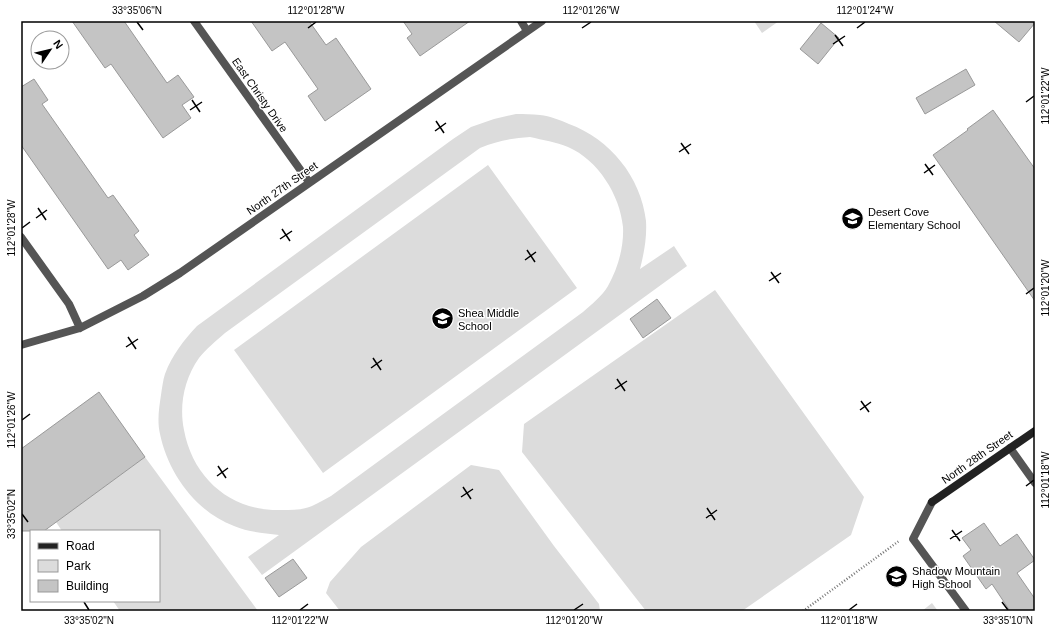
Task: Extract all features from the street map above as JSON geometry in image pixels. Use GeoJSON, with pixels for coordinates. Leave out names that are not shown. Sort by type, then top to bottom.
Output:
{"type":"FeatureCollection","features":[{"type":"Feature","properties":{"kind":"street","name":"East Christy Drive"},"geometry":{"type":"LineString","coordinates":[[194,21],[309,182]]}},
{"type":"Feature","properties":{"kind":"street"},"geometry":{"type":"LineString","coordinates":[[521,21],[527,31]]}},
{"type":"Feature","properties":{"kind":"street","name":"North 27th Street"},"geometry":{"type":"LineString","coordinates":[[21,345],[80,328],[143,296],[180,273],[542,21]]}},
{"type":"Feature","properties":{"kind":"street"},"geometry":{"type":"LineString","coordinates":[[21,237],[69,304],[80,328]]}},
{"type":"Feature","properties":{"kind":"street","name":"North 28th Street"},"geometry":{"type":"LineString","coordinates":[[966,611],[913,539],[932,502],[1035,431]]}},
{"type":"Feature","properties":{"kind":"street"},"geometry":{"type":"LineString","coordinates":[[1010,448],[1035,483]]}},
{"type":"Feature","properties":{"kind":"path"},"geometry":{"type":"LineString","coordinates":[[803,611],[897,543],[903,537]]}},
{"type":"Feature","properties":{"kind":"green space"},"geometry":{"type":"Polygon","coordinates":[[[754,21],[779,21],[762,33],[754,21]]]}},
{"type":"Feature","properties":{"kind":"green space"},"geometry":{"type":"Polygon","coordinates":[[[516,114],[531,114],[555,118],[598,139],[621,162],[638,189],[646,221],[644,251],[640,269],[674,246],[687,266],[262,575],[248,557],[279,535],[245,530],[220,520],[196,501],[186,489],[177,477],[164,449],[158,419],[165,374],[171,360],[183,342],[197,326],[453,139],[471,127],[494,119],[516,114]],[[530,137],[492,143],[480,148],[225,333],[199,358],[186,384],[184,393],[182,412],[184,430],[189,448],[196,463],[206,477],[218,489],[231,498],[247,505],[264,509],[297,510],[317,504],[331,496],[583,312],[600,297],[612,279],[621,250],[623,235],[621,215],[612,191],[598,170],[589,160],[579,153],[554,142],[530,137]]]}},
{"type":"Feature","properties":{"kind":"green space"},"geometry":{"type":"Polygon","coordinates":[[[488,165],[577,288],[323,473],[234,350],[488,165]]]}},
{"type":"Feature","properties":{"kind":"green space"},"geometry":{"type":"Polygon","coordinates":[[[715,290],[864,497],[851,535],[742,611],[646,611],[522,452],[524,424],[715,290]]]}},
{"type":"Feature","properties":{"kind":"green space"},"geometry":{"type":"Polygon","coordinates":[[[145,457],[258,611],[120,611],[114,602],[160,602],[160,530],[61,530],[56,522],[145,457]]]}},
{"type":"Feature","properties":{"kind":"green space"},"geometry":{"type":"Polygon","coordinates":[[[471,465],[499,470],[554,546],[599,604],[600,611],[340,611],[326,593],[330,582],[361,547],[471,465]]]}},
{"type":"Feature","properties":{"kind":"green space"},"geometry":{"type":"Polygon","coordinates":[[[932,603],[938,611],[922,611],[932,603]]]}},
{"type":"Feature","properties":{"kind":"building"},"geometry":{"type":"Polygon","coordinates":[[[72,21],[124,21],[167,83],[178,75],[194,97],[182,105],[191,118],[163,138],[111,64],[105,68],[72,21]]]}},
{"type":"Feature","properties":{"kind":"building"},"geometry":{"type":"Polygon","coordinates":[[[251,21],[309,21],[326,45],[336,38],[371,89],[325,121],[308,96],[318,89],[285,42],[272,51],[251,21]]]}},
{"type":"Feature","properties":{"kind":"building"},"geometry":{"type":"Polygon","coordinates":[[[403,21],[470,21],[420,56],[407,38],[412,34],[403,21]]]}},
{"type":"Feature","properties":{"kind":"building"},"geometry":{"type":"Polygon","coordinates":[[[994,21],[1035,21],[1035,23],[1019,42],[994,21]]]}},
{"type":"Feature","properties":{"kind":"building"},"geometry":{"type":"Polygon","coordinates":[[[821,23],[839,38],[818,64],[800,49],[821,23]]]}},
{"type":"Feature","properties":{"kind":"building"},"geometry":{"type":"Polygon","coordinates":[[[966,69],[975,85],[925,114],[916,98],[966,69]]]}},
{"type":"Feature","properties":{"kind":"building"},"geometry":{"type":"Polygon","coordinates":[[[34,79],[48,100],[42,104],[108,198],[113,195],[139,231],[134,235],[149,255],[128,270],[121,260],[108,269],[21,145],[21,87],[34,79]]]}},
{"type":"Feature","properties":{"kind":"building"},"geometry":{"type":"Polygon","coordinates":[[[993,110],[1035,169],[1035,301],[933,155],[993,110]]]}},
{"type":"Feature","properties":{"kind":"building"},"geometry":{"type":"Polygon","coordinates":[[[657,299],[671,318],[643,338],[630,319],[657,299]]]}},
{"type":"Feature","properties":{"kind":"building"},"geometry":{"type":"Polygon","coordinates":[[[99,392],[145,457],[45,530],[21,531],[21,449],[99,392]]]}},
{"type":"Feature","properties":{"kind":"building"},"geometry":{"type":"Polygon","coordinates":[[[984,523],[1000,546],[1017,534],[1035,560],[1017,573],[1035,599],[1035,611],[1010,611],[992,584],[986,589],[963,556],[971,550],[962,538],[984,523]]]}},
{"type":"Feature","properties":{"kind":"building"},"geometry":{"type":"Polygon","coordinates":[[[293,559],[307,578],[279,597],[265,578],[293,559]]]}},
{"type":"Feature","properties":{"kind":"place","name":"Desert Cove Elementary School"},"geometry":{"type":"Point","coordinates":[853,218]}},
{"type":"Feature","properties":{"kind":"place","name":"Shea Middle School"},"geometry":{"type":"Point","coordinates":[442,319]}},
{"type":"Feature","properties":{"kind":"place","name":"Shadow Mountain High School"},"geometry":{"type":"Point","coordinates":[896,577]}}]}
